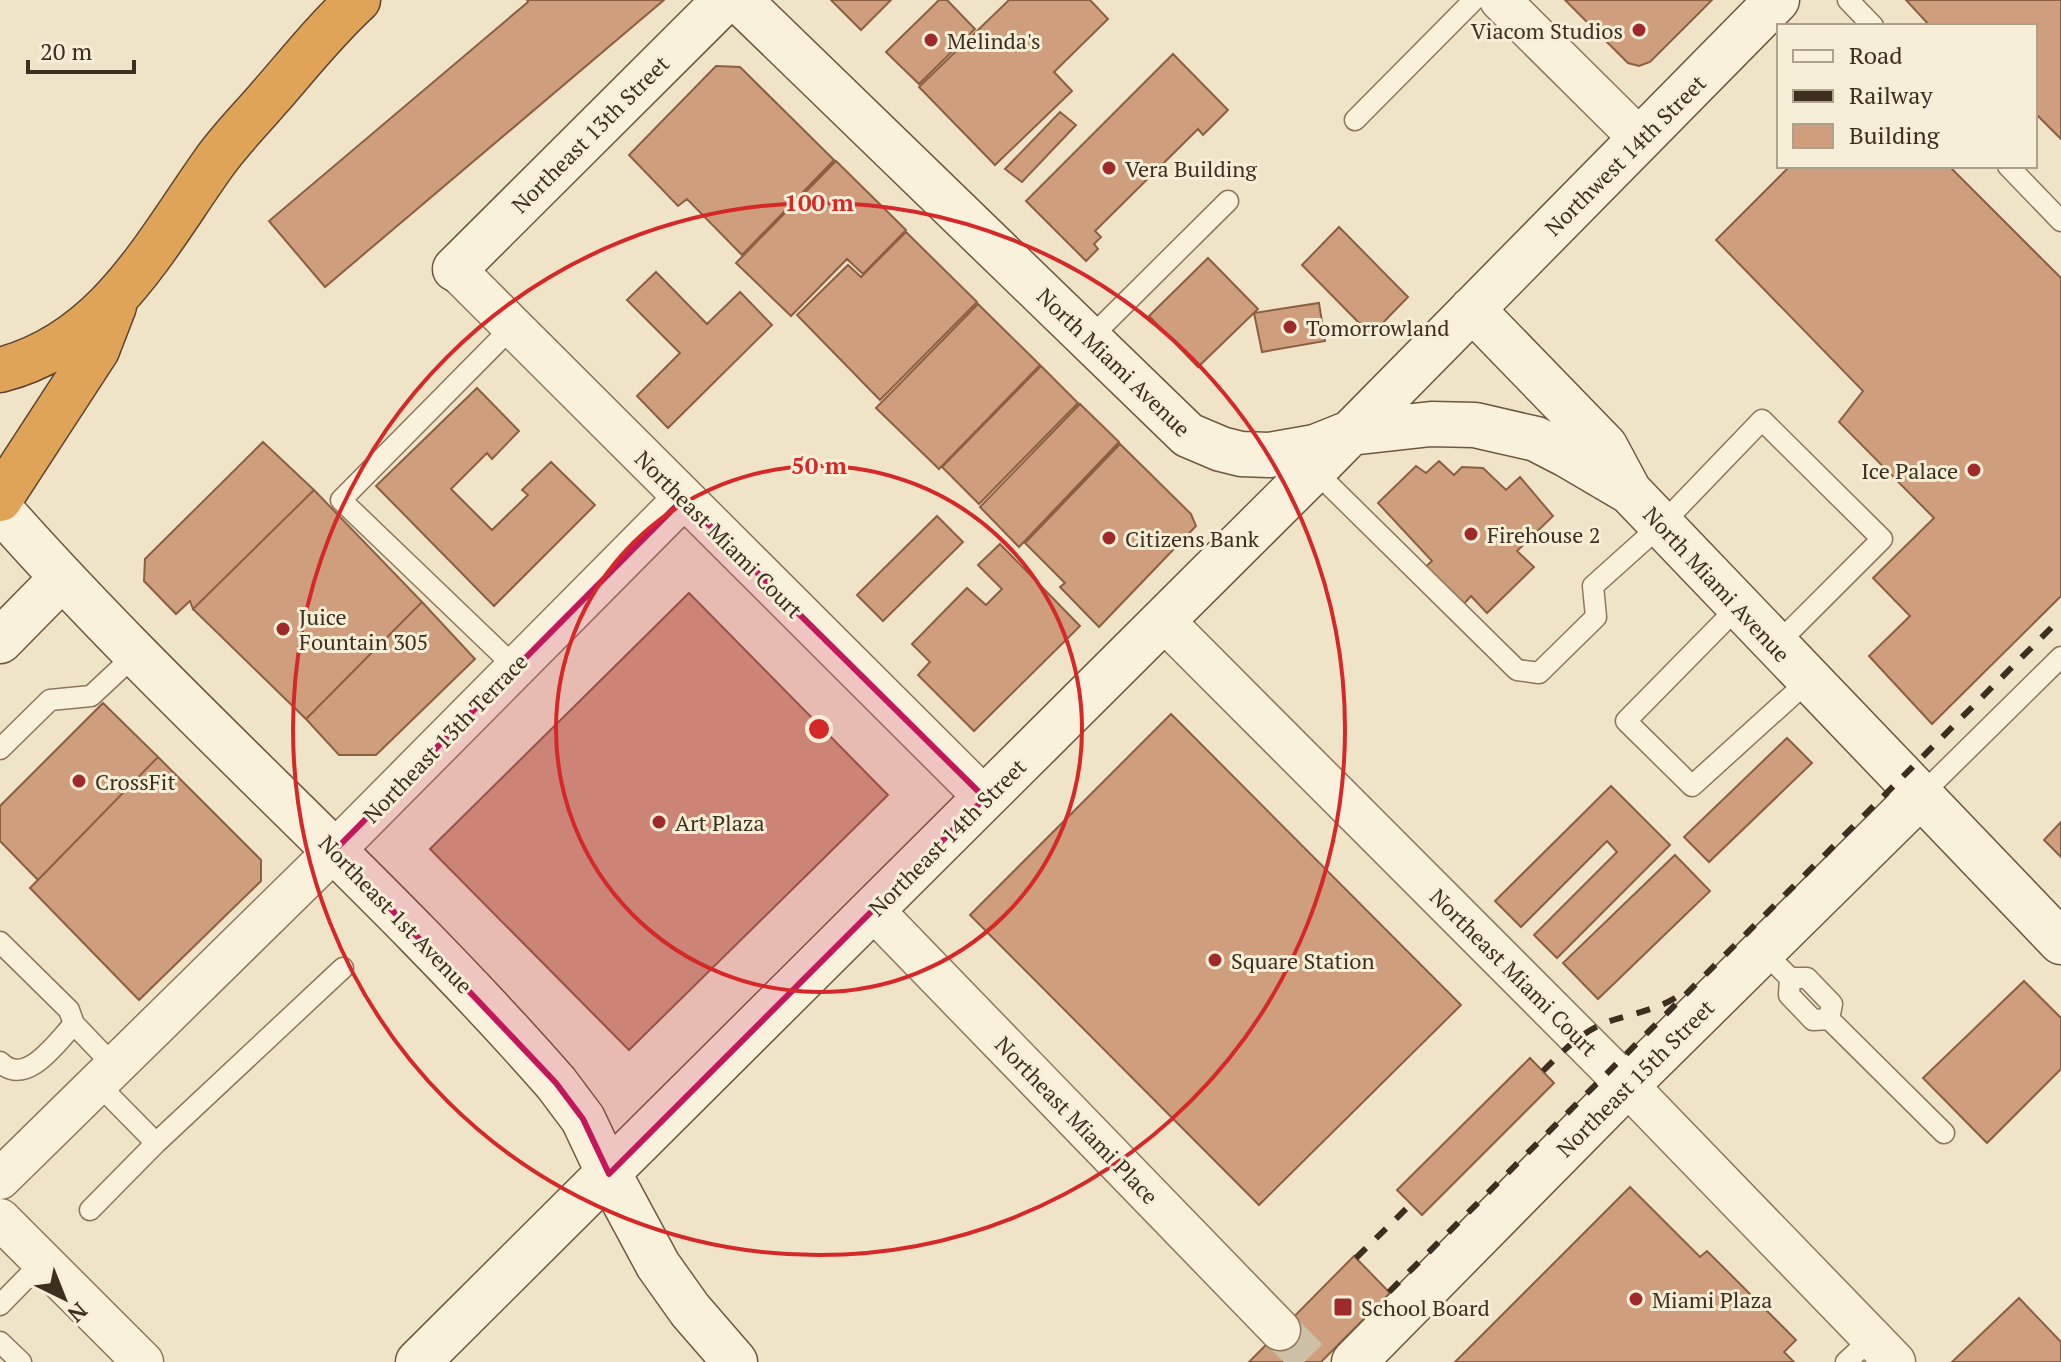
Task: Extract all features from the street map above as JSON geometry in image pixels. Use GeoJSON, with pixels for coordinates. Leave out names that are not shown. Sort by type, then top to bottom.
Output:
{"type":"FeatureCollection","features":[{"type":"Feature","properties":{"kind":"highway"},"geometry":{"type":"LineString","coordinates":[[0,499],[97,350],[116,300],[215,161],[358,0]]}},
{"type":"Feature","properties":{"kind":"highway"},"geometry":{"type":"LineString","coordinates":[[0,370],[28,363],[62,344],[116,300]]}},
{"type":"Feature","properties":{"kind":"street","name":"Northeast 13th Street"},"geometry":{"type":"LineString","coordinates":[[455,269],[725,0]]}},
{"type":"Feature","properties":{"kind":"street","name":"North Miami Avenue"},"geometry":{"type":"LineString","coordinates":[[739,0],[1188,435],[1203,444],[1241,454],[1269,455],[1315,447],[1350,433],[1431,424],[1475,425],[1536,439],[1630,492],[2061,942]]}},
{"type":"Feature","properties":{"kind":"street"},"geometry":{"type":"LineString","coordinates":[[1500,0],[1640,139]]}},
{"type":"Feature","properties":{"kind":"street","name":"Northwest 14th Street"},"geometry":{"type":"LineString","coordinates":[[1472,309],[1777,0]]}},
{"type":"Feature","properties":{"kind":"street","name":"Northeast Miami Court"},"geometry":{"type":"LineString","coordinates":[[455,269],[985,798]]}},
{"type":"Feature","properties":{"kind":"street"},"geometry":{"type":"LineString","coordinates":[[1472,309],[1605,446],[1630,492]]}},
{"type":"Feature","properties":{"kind":"street","name":"Northeast 14th Street"},"geometry":{"type":"LineString","coordinates":[[418,1362],[1472,309]]}},
{"type":"Feature","properties":{"kind":"street","name":"Northeast 13th Terrace"},"geometry":{"type":"LineString","coordinates":[[0,1179],[335,850],[683,499]]}},
{"type":"Feature","properties":{"kind":"street","name":"Northeast 1st Avenue"},"geometry":{"type":"LineString","coordinates":[[0,509],[62,578],[335,850],[556,1083],[583,1119],[658,1265],[690,1310],[735,1362]]}},
{"type":"Feature","properties":{"kind":"street"},"geometry":{"type":"LineString","coordinates":[[0,641],[62,578]]}},
{"type":"Feature","properties":{"kind":"street","name":"Northeast Miami Court"},"geometry":{"type":"LineString","coordinates":[[1163,620],[1627,1085],[1871,1354]]}},
{"type":"Feature","properties":{"kind":"street","name":"Northeast 15th Street"},"geometry":{"type":"LineString","coordinates":[[1354,1362],[1627,1085],[1777,964],[1919,797]]}},
{"type":"Feature","properties":{"kind":"street","name":"Northeast Miami Place"},"geometry":{"type":"LineString","coordinates":[[873,910],[1280,1330]]}},
{"type":"Feature","properties":{"kind":"street"},"geometry":{"type":"LineString","coordinates":[[0,1219],[143,1362]]}},
{"type":"Feature","properties":{"kind":"lane"},"geometry":{"type":"LineString","coordinates":[[1355,120],[1474,0]]}},
{"type":"Feature","properties":{"kind":"lane"},"geometry":{"type":"LineString","coordinates":[[1848,0],[1871,24]]}},
{"type":"Feature","properties":{"kind":"lane"},"geometry":{"type":"LineString","coordinates":[[2010,168],[2061,221]]}},
{"type":"Feature","properties":{"kind":"lane"},"geometry":{"type":"LineString","coordinates":[[1089,339],[1228,201]]}},
{"type":"Feature","properties":{"kind":"lane"},"geometry":{"type":"LineString","coordinates":[[512,327],[341,500],[515,667]]}},
{"type":"Feature","properties":{"kind":"lane"},"geometry":{"type":"LineString","coordinates":[[1314,470],[1517,670],[1539,673],[1596,617],[1593,586],[1661,525],[1762,420],[1882,539],[1775,646]]}},
{"type":"Feature","properties":{"kind":"lane"},"geometry":{"type":"LineString","coordinates":[[1738,607],[1626,721],[1692,786],[1808,681]]}},
{"type":"Feature","properties":{"kind":"lane"},"geometry":{"type":"LineString","coordinates":[[0,749],[50,700],[91,696],[136,654]]}},
{"type":"Feature","properties":{"kind":"lane"},"geometry":{"type":"LineString","coordinates":[[1919,797],[2061,657]]}},
{"type":"Feature","properties":{"kind":"lane"},"geometry":{"type":"LineString","coordinates":[[0,942],[69,1010],[74,1024],[107,1076],[156,1143]]}},
{"type":"Feature","properties":{"kind":"lane"},"geometry":{"type":"LineString","coordinates":[[1777,964],[1789,995],[1813,1020],[1829,1019],[1944,1133]]}},
{"type":"Feature","properties":{"kind":"lane"},"geometry":{"type":"LineString","coordinates":[[90,1210],[156,1143],[343,968]]}},
{"type":"Feature","properties":{"kind":"lane"},"geometry":{"type":"LineString","coordinates":[[0,1062],[6,1068],[20,1070],[34,1066],[74,1024]]}},
{"type":"Feature","properties":{"kind":"lane"},"geometry":{"type":"LineString","coordinates":[[0,1305],[42,1262]]}},
{"type":"Feature","properties":{"kind":"lane"},"geometry":{"type":"LineString","coordinates":[[0,1342],[21,1362]]}},
{"type":"Feature","properties":{"kind":"highlighted area"},"geometry":{"type":"Polygon","coordinates":[[[683,499],[985,798],[609,1174],[583,1119],[556,1083],[335,850],[683,499]]]}},
{"type":"Feature","properties":{"kind":"building"},"geometry":{"type":"Polygon","coordinates":[[[527,0],[664,0],[325,287],[269,221],[527,0]]]}},
{"type":"Feature","properties":{"kind":"building"},"geometry":{"type":"Polygon","coordinates":[[[831,0],[891,0],[861,30],[831,0]]]}},
{"type":"Feature","properties":{"kind":"building","name":"Melinda's"},"geometry":{"type":"Polygon","coordinates":[[[939,0],[947,0],[975,29],[919,84],[886,52],[939,0]]]}},
{"type":"Feature","properties":{"kind":"building"},"geometry":{"type":"Polygon","coordinates":[[[1009,0],[1090,0],[1108,19],[1054,72],[1072,91],[995,165],[919,87],[1009,0]]]}},
{"type":"Feature","properties":{"kind":"building","name":"Viacom Studios"},"geometry":{"type":"Polygon","coordinates":[[[1565,0],[1712,0],[1650,62],[1639,66],[1628,63],[1565,0]]]}},
{"type":"Feature","properties":{"kind":"building"},"geometry":{"type":"Polygon","coordinates":[[[1906,0],[2061,0],[2061,139],[2037,115],[2037,24],[1928,24],[1906,0]]]}},
{"type":"Feature","properties":{"kind":"building","name":"Vera Building"},"geometry":{"type":"Polygon","coordinates":[[[1173,54],[1228,110],[1203,135],[1198,129],[1095,231],[1101,237],[1094,244],[1098,249],[1086,261],[1026,201],[1173,54]]]}},
{"type":"Feature","properties":{"kind":"building"},"geometry":{"type":"Polygon","coordinates":[[[716,66],[740,67],[834,160],[742,255],[687,199],[678,206],[629,155],[716,66]]]}},
{"type":"Feature","properties":{"kind":"building"},"geometry":{"type":"Polygon","coordinates":[[[1060,112],[1076,125],[1022,182],[1005,169],[1060,112]]]}},
{"type":"Feature","properties":{"kind":"building"},"geometry":{"type":"Polygon","coordinates":[[[836,161],[906,230],[863,274],[847,259],[791,316],[736,263],[836,161]]]}},
{"type":"Feature","properties":{"kind":"building","name":"Ice Palace"},"geometry":{"type":"Polygon","coordinates":[[[1788,168],[1951,168],[2061,278],[2061,596],[1932,724],[1869,656],[1910,616],[1873,578],[1934,518],[1839,422],[1863,391],[1716,240],[1788,168]]]}},
{"type":"Feature","properties":{"kind":"building"},"geometry":{"type":"Polygon","coordinates":[[[1339,227],[1408,297],[1371,335],[1302,265],[1339,227]]]}},
{"type":"Feature","properties":{"kind":"building"},"geometry":{"type":"Polygon","coordinates":[[[906,232],[977,302],[880,400],[797,315],[848,265],[861,277],[906,232]]]}},
{"type":"Feature","properties":{"kind":"building"},"geometry":{"type":"Polygon","coordinates":[[[1208,258],[1258,309],[1198,367],[1149,316],[1208,258]]]}},
{"type":"Feature","properties":{"kind":"building"},"geometry":{"type":"Polygon","coordinates":[[[656,272],[707,324],[740,292],[772,325],[668,428],[637,396],[680,353],[627,300],[656,272]]]}},
{"type":"Feature","properties":{"kind":"building","name":"Tomorrowland"},"geometry":{"type":"Polygon","coordinates":[[[1319,303],[1325,341],[1262,352],[1254,313],[1319,303]]]}},
{"type":"Feature","properties":{"kind":"building"},"geometry":{"type":"Polygon","coordinates":[[[978,304],[1040,365],[939,469],[876,408],[978,304]]]}},
{"type":"Feature","properties":{"kind":"building"},"geometry":{"type":"Polygon","coordinates":[[[1041,366],[1078,403],[979,504],[942,467],[1041,366]]]}},
{"type":"Feature","properties":{"kind":"building"},"geometry":{"type":"Polygon","coordinates":[[[477,388],[519,431],[492,459],[487,453],[451,489],[492,530],[528,495],[522,490],[551,462],[595,505],[494,606],[376,486],[477,388]]]}},
{"type":"Feature","properties":{"kind":"building"},"geometry":{"type":"Polygon","coordinates":[[[1080,404],[1119,442],[1019,547],[980,507],[1080,404]]]}},
{"type":"Feature","properties":{"kind":"building"},"geometry":{"type":"Polygon","coordinates":[[[263,442],[314,490],[193,609],[190,601],[176,614],[144,581],[145,559],[263,442]]]}},
{"type":"Feature","properties":{"kind":"building","name":"Citizens Bank"},"geometry":{"type":"Polygon","coordinates":[[[1120,444],[1191,514],[1196,526],[1099,627],[1060,587],[1065,583],[1025,543],[1120,444]]]}},
{"type":"Feature","properties":{"kind":"building","name":"Firehouse 2"},"geometry":{"type":"Polygon","coordinates":[[[1439,461],[1454,475],[1462,467],[1483,468],[1506,490],[1520,477],[1553,516],[1517,551],[1534,567],[1487,613],[1471,596],[1461,607],[1421,571],[1432,561],[1378,503],[1416,466],[1426,473],[1439,461]]]}},
{"type":"Feature","properties":{"kind":"building"},"geometry":{"type":"Polygon","coordinates":[[[314,490],[422,602],[306,719],[193,609],[314,490]]]}},
{"type":"Feature","properties":{"kind":"building"},"geometry":{"type":"Polygon","coordinates":[[[937,516],[963,542],[883,621],[857,595],[937,516]]]}},
{"type":"Feature","properties":{"kind":"building"},"geometry":{"type":"Polygon","coordinates":[[[1000,544],[1080,626],[974,731],[918,675],[930,662],[912,644],[967,588],[986,605],[1002,589],[978,565],[1000,544]]]}},
{"type":"Feature","properties":{"kind":"building","name":"Art Plaza"},"geometry":{"type":"Polygon","coordinates":[[[689,593],[888,795],[629,1050],[430,849],[689,593]]]}},
{"type":"Feature","properties":{"kind":"building"},"geometry":{"type":"Polygon","coordinates":[[[422,602],[475,659],[376,755],[339,755],[306,719],[422,602]]]}},
{"type":"Feature","properties":{"kind":"building","name":"CrossFit"},"geometry":{"type":"Polygon","coordinates":[[[103,703],[158,757],[38,880],[0,841],[0,806],[103,703]]]}},
{"type":"Feature","properties":{"kind":"building","name":"Square Station"},"geometry":{"type":"Polygon","coordinates":[[[1171,714],[1461,1005],[1259,1205],[970,915],[1171,714]]]}},
{"type":"Feature","properties":{"kind":"building"},"geometry":{"type":"Polygon","coordinates":[[[1787,738],[1812,763],[1709,862],[1684,837],[1787,738]]]}},
{"type":"Feature","properties":{"kind":"building"},"geometry":{"type":"Polygon","coordinates":[[[158,757],[261,860],[261,881],[139,1000],[30,888],[158,757]]]}},
{"type":"Feature","properties":{"kind":"building"},"geometry":{"type":"Polygon","coordinates":[[[1611,786],[1670,845],[1557,958],[1534,935],[1617,852],[1607,841],[1521,927],[1495,901],[1611,786]]]}},
{"type":"Feature","properties":{"kind":"building"},"geometry":{"type":"Polygon","coordinates":[[[2061,822],[2061,857],[2044,840],[2061,822]]]}},
{"type":"Feature","properties":{"kind":"building"},"geometry":{"type":"Polygon","coordinates":[[[1675,855],[1710,891],[1598,999],[1563,963],[1675,855]]]}},
{"type":"Feature","properties":{"kind":"building"},"geometry":{"type":"Polygon","coordinates":[[[2024,981],[2061,1018],[2061,1069],[1987,1143],[1923,1078],[2024,981]]]}},
{"type":"Feature","properties":{"kind":"building"},"geometry":{"type":"Polygon","coordinates":[[[1530,1058],[1554,1083],[1422,1215],[1397,1190],[1530,1058]]]}},
{"type":"Feature","properties":{"kind":"building","name":"Miami Plaza"},"geometry":{"type":"Polygon","coordinates":[[[1630,1187],[1700,1257],[1707,1251],[1796,1340],[1784,1352],[1794,1362],[1455,1362],[1630,1187]]]}},
{"type":"Feature","properties":{"kind":"building","name":"School Board"},"geometry":{"type":"Polygon","coordinates":[[[1354,1256],[1390,1293],[1321,1362],[1249,1362],[1354,1256]]]}},
{"type":"Feature","properties":{"kind":"building"},"geometry":{"type":"Polygon","coordinates":[[[2019,1298],[2061,1342],[2061,1362],[1952,1362],[2019,1298]]]}},
{"type":"Feature","properties":{"kind":"tunnel"},"geometry":{"type":"LineString","coordinates":[[1280,1330],[1312,1362]]}},
{"type":"Feature","properties":{"kind":"railway"},"geometry":{"type":"LineString","coordinates":[[1389,1292],[2061,618]]}},
{"type":"Feature","properties":{"kind":"railway"},"geometry":{"type":"LineString","coordinates":[[1543,1071],[1589,1031],[1678,996]]}},
{"type":"Feature","properties":{"kind":"railway"},"geometry":{"type":"LineString","coordinates":[[1356,1258],[1411,1204]]}},
{"type":"Feature","properties":{"kind":"place","name":"Viacom Studios"},"geometry":{"type":"Point","coordinates":[1639,30]}},
{"type":"Feature","properties":{"kind":"place","name":"Melinda's"},"geometry":{"type":"Point","coordinates":[931,40]}},
{"type":"Feature","properties":{"kind":"place","name":"Vera Building"},"geometry":{"type":"Point","coordinates":[1109,168]}},
{"type":"Feature","properties":{"kind":"place","name":"Tomorrowland"},"geometry":{"type":"Point","coordinates":[1290,327]}},
{"type":"Feature","properties":{"kind":"place","name":"Ice Palace"},"geometry":{"type":"Point","coordinates":[1974,470]}},
{"type":"Feature","properties":{"kind":"place","name":"Firehouse 2"},"geometry":{"type":"Point","coordinates":[1471,534]}},
{"type":"Feature","properties":{"kind":"place","name":"Citizens Bank"},"geometry":{"type":"Point","coordinates":[1109,538]}},
{"type":"Feature","properties":{"kind":"place","name":"Juice Fountain 305"},"geometry":{"type":"Point","coordinates":[283,629]}},
{"type":"Feature","properties":{"kind":"place","name":"CrossFit"},"geometry":{"type":"Point","coordinates":[79,781]}},
{"type":"Feature","properties":{"kind":"place","name":"Art Plaza"},"geometry":{"type":"Point","coordinates":[659,822]}},
{"type":"Feature","properties":{"kind":"place","name":"Square Station"},"geometry":{"type":"Point","coordinates":[1215,960]}},
{"type":"Feature","properties":{"kind":"place","name":"Miami Plaza"},"geometry":{"type":"Point","coordinates":[1636,1299]}},
{"type":"Feature","properties":{"kind":"place","name":"School Board"},"geometry":{"type":"Point","coordinates":[1343,1307]}}]}
